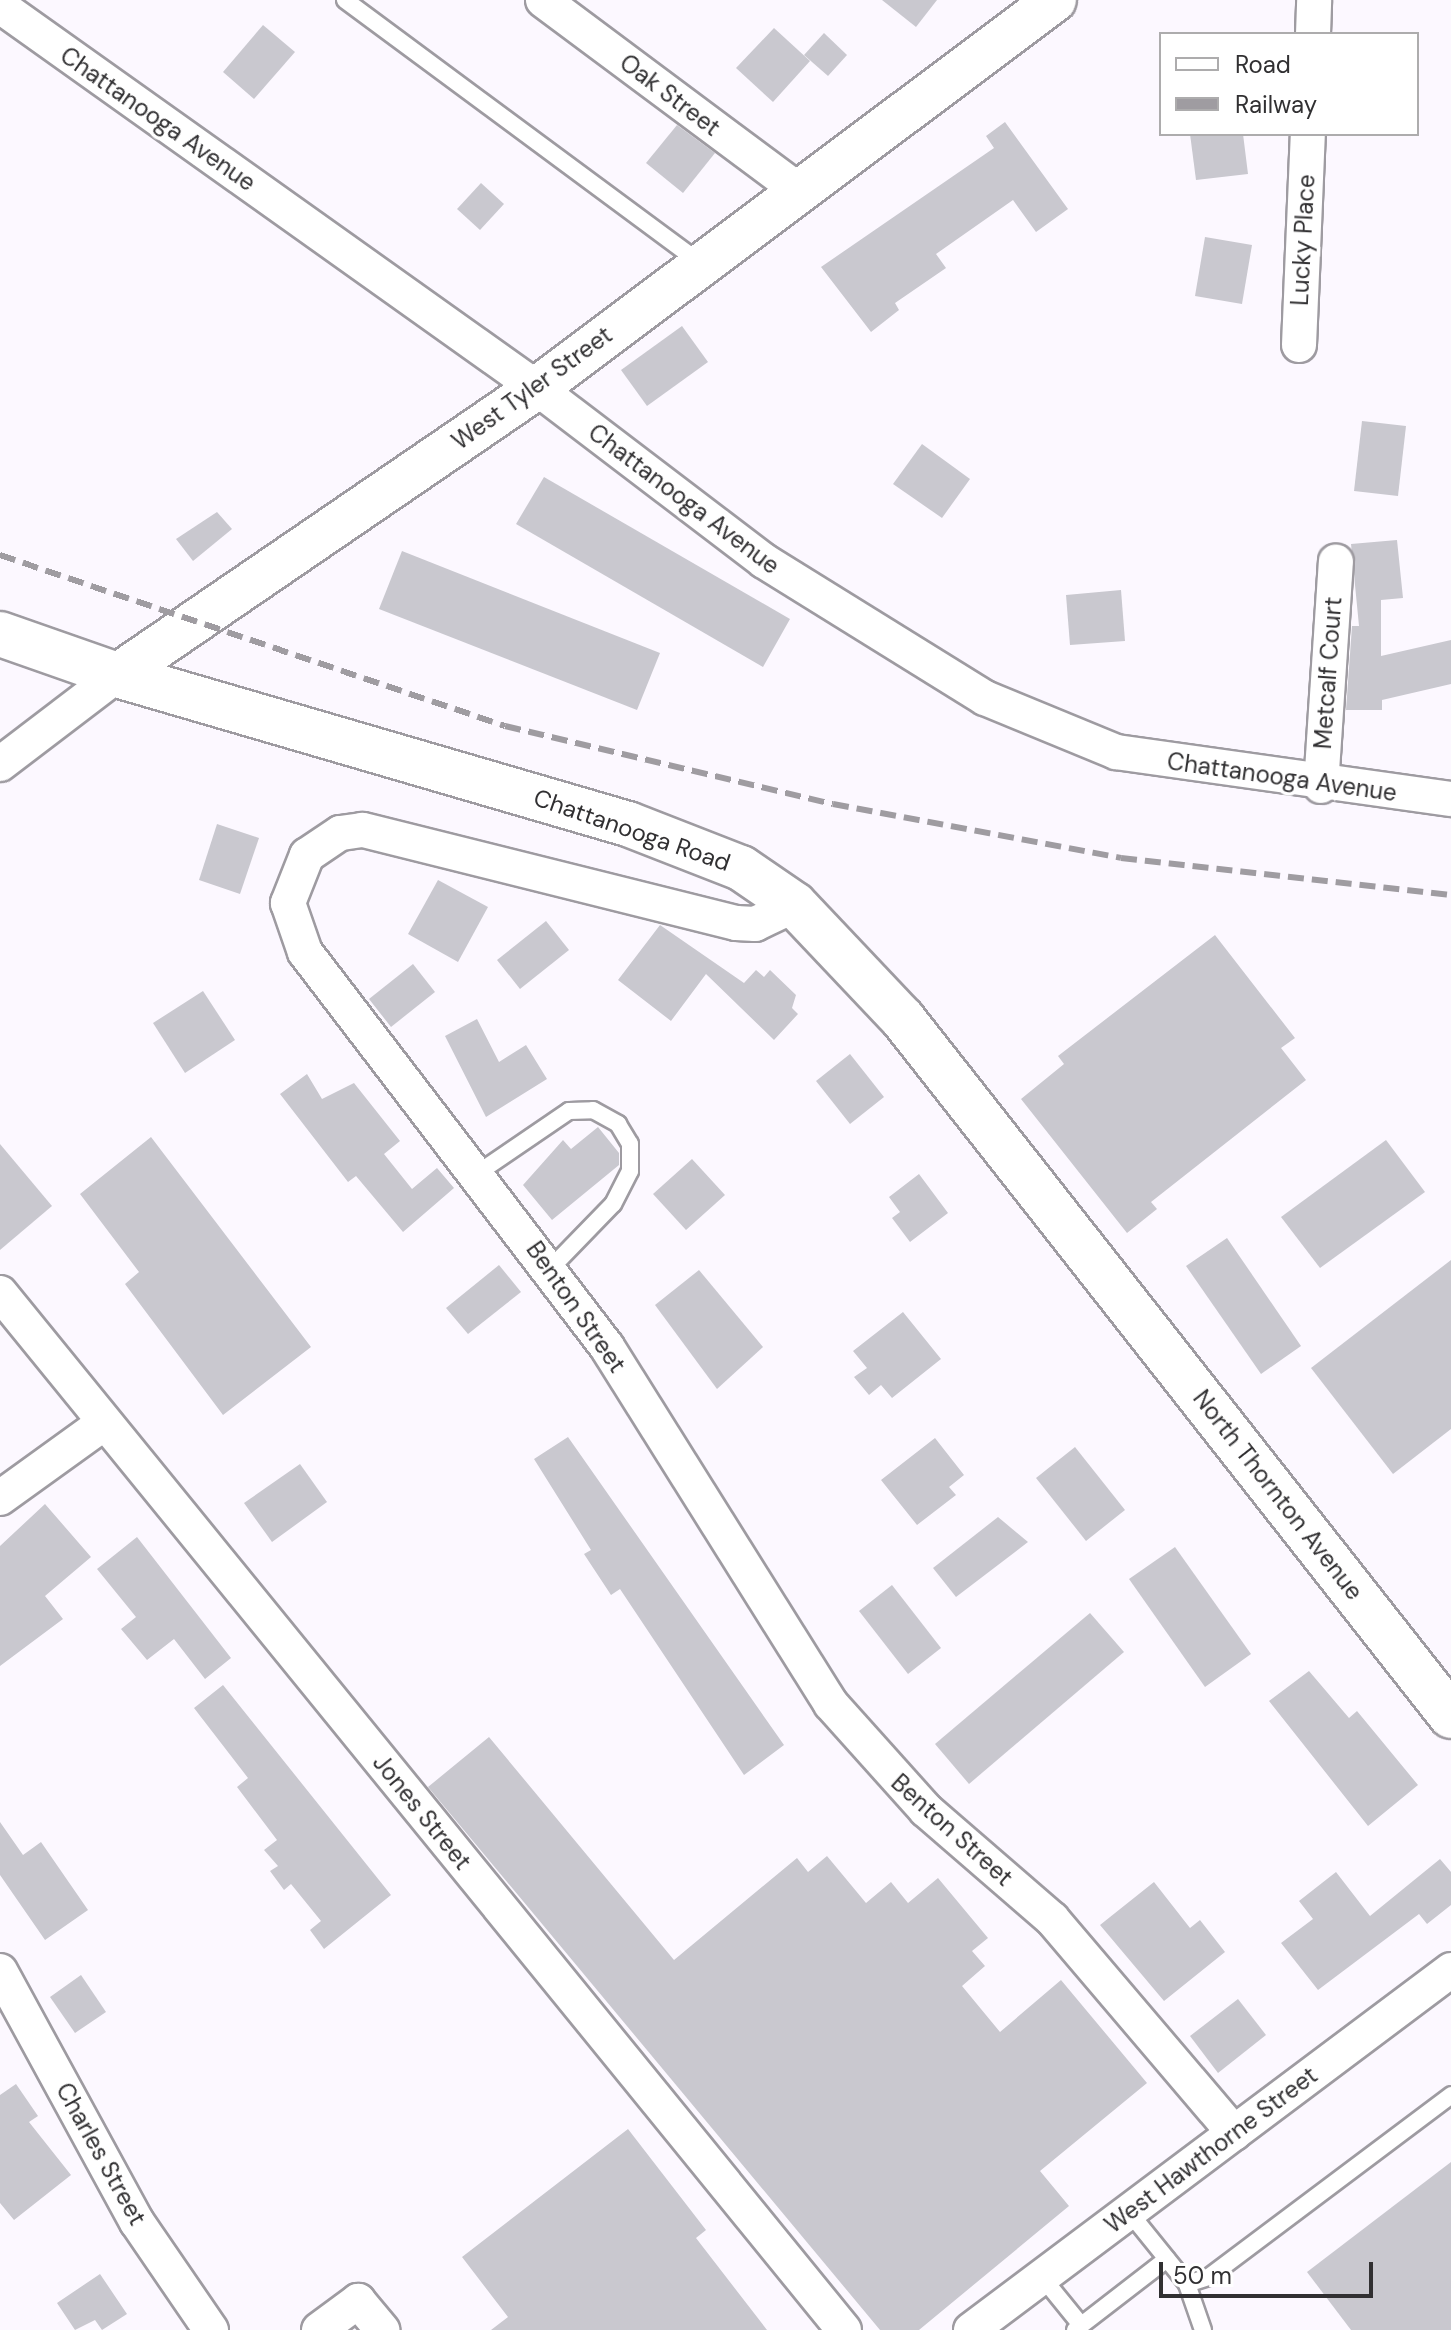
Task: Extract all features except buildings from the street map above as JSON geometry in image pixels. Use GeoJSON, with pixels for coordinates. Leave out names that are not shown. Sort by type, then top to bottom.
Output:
{"type":"FeatureCollection","features":[{"type":"Feature","properties":{"kind":"main road","name":"Chattanooga Road"},"geometry":{"type":"LineString","coordinates":[[0,634],[117,675],[628,824],[741,868],[795,905],[902,1018],[1105,1273]]}},
{"type":"Feature","properties":{"kind":"main road","name":"North Thornton Avenue"},"geometry":{"type":"LineString","coordinates":[[1105,1273],[1451,1716]]}},
{"type":"Feature","properties":{"kind":"street","name":"Oak Street"},"geometry":{"type":"LineString","coordinates":[[543,0],[797,189]]}},
{"type":"Feature","properties":{"kind":"street"},"geometry":{"type":"LineString","coordinates":[[1313,32],[1314,0]]}},
{"type":"Feature","properties":{"kind":"street","name":"West Tyler Street"},"geometry":{"type":"LineString","coordinates":[[0,764],[117,675],[537,388],[1050,1]]}},
{"type":"Feature","properties":{"kind":"street","name":"Chattanooga Avenue"},"geometry":{"type":"LineString","coordinates":[[0,6],[537,388],[764,561],[985,698],[1116,752],[1321,786],[1451,799]]}},
{"type":"Feature","properties":{"kind":"street","name":"Lucky Place"},"geometry":{"type":"LineString","coordinates":[[1299,345],[1308,136]]}},
{"type":"Feature","properties":{"kind":"street","name":"Metcalf Court"},"geometry":{"type":"LineString","coordinates":[[1321,786],[1336,561]]}},
{"type":"Feature","properties":{"kind":"street","name":"Benton Street"},"geometry":{"type":"LineString","coordinates":[[795,905],[755,924],[736,923],[362,830],[323,841],[295,871],[288,903],[305,952],[551,1268],[831,1704],[926,1810],[1052,1919],[1234,2133]]}},
{"type":"Feature","properties":{"kind":"street","name":"Jones Street"},"geometry":{"type":"LineString","coordinates":[[0,1293],[844,2330]]}},
{"type":"Feature","properties":{"kind":"street"},"geometry":{"type":"LineString","coordinates":[[0,1498],[104,1423]]}},
{"type":"Feature","properties":{"kind":"street","name":"Charles Street"},"geometry":{"type":"LineString","coordinates":[[0,1971],[137,2222],[211,2330]]}},
{"type":"Feature","properties":{"kind":"street","name":"West Hawthorne Street"},"geometry":{"type":"LineString","coordinates":[[971,2330],[1234,2133],[1448,1982]]}},
{"type":"Feature","properties":{"kind":"street"},"geometry":{"type":"LineString","coordinates":[[319,2330],[358,2301],[382,2330]]}},
{"type":"Feature","properties":{"kind":"lane"},"geometry":{"type":"LineString","coordinates":[[345,0],[701,263]]}},
{"type":"Feature","properties":{"kind":"lane"},"geometry":{"type":"LineString","coordinates":[[478,1173],[569,1111],[593,1110],[618,1124],[630,1144],[630,1171],[613,1204],[551,1268]]}},
{"type":"Feature","properties":{"kind":"lane"},"geometry":{"type":"LineString","coordinates":[[1187,2284],[1209,2277],[1451,2095]]}},
{"type":"Feature","properties":{"kind":"lane"},"geometry":{"type":"LineString","coordinates":[[1129,2212],[1187,2284],[1201,2329]]}},
{"type":"Feature","properties":{"kind":"lane"},"geometry":{"type":"LineString","coordinates":[[1042,2277],[1078,2328],[1167,2259]]}},
{"type":"Feature","properties":{"kind":"railway"},"geometry":{"type":"LineString","coordinates":[[0,555],[505,726],[833,804],[1121,858],[1451,895]]}}]}
